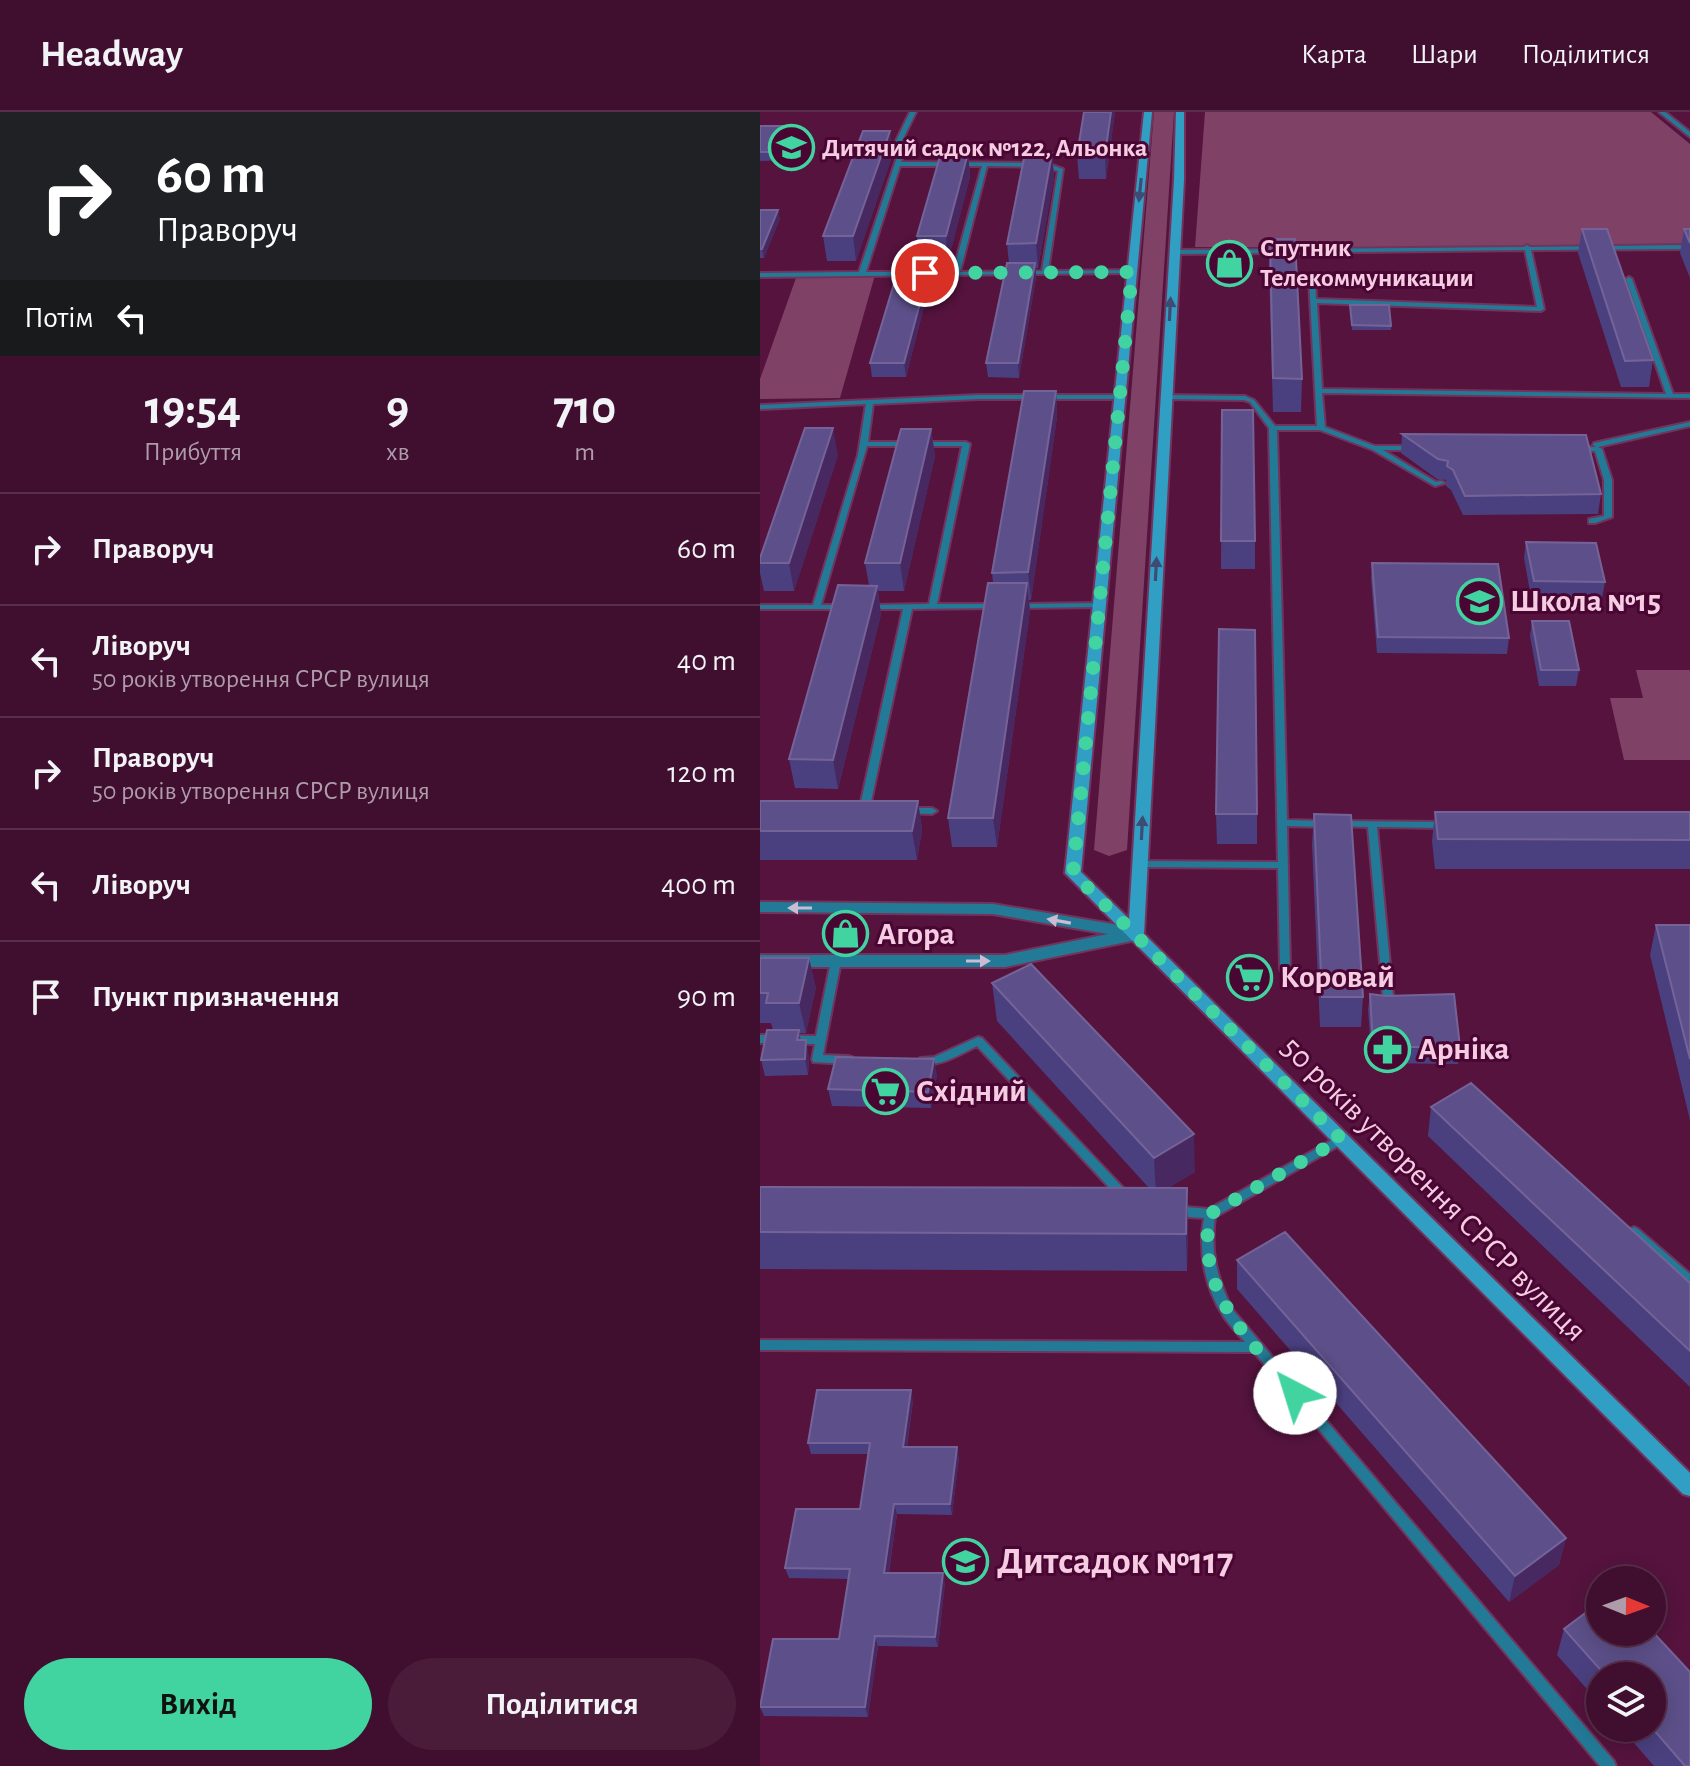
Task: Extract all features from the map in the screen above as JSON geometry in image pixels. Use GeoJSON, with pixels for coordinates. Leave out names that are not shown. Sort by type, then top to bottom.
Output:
{"type":"FeatureCollection","features":[{"type":"Feature","properties":{"kind":"main road","name":"50 років утворення СРСР вулиця"},"geometry":{"type":"LineString","coordinates":[[1148,112],[1073,873],[1690,1487]]}},
{"type":"Feature","properties":{"kind":"main road"},"geometry":{"type":"LineString","coordinates":[[1136,934],[1179,180],[1180,112]]}},
{"type":"Feature","properties":{"kind":"street"},"geometry":{"type":"LineString","coordinates":[[760,907],[993,909],[1136,934]]}},
{"type":"Feature","properties":{"kind":"street"},"geometry":{"type":"LineString","coordinates":[[760,961],[1005,961],[1136,934]]}},
{"type":"Feature","properties":{"kind":"lane"},"geometry":{"type":"LineString","coordinates":[[862,274],[902,151],[898,143],[913,112]]}},
{"type":"Feature","properties":{"kind":"lane"},"geometry":{"type":"LineString","coordinates":[[1662,112],[1690,135]]}},
{"type":"Feature","properties":{"kind":"lane"},"geometry":{"type":"LineString","coordinates":[[898,164],[1046,165],[1061,170],[1045,273]]}},
{"type":"Feature","properties":{"kind":"lane"},"geometry":{"type":"LineString","coordinates":[[956,273],[985,164]]}},
{"type":"Feature","properties":{"kind":"lane"},"geometry":{"type":"LineString","coordinates":[[1313,301],[1541,309],[1527,247]]}},
{"type":"Feature","properties":{"kind":"lane"},"geometry":{"type":"LineString","coordinates":[[1173,252],[1690,247]]}},
{"type":"Feature","properties":{"kind":"lane"},"geometry":{"type":"LineString","coordinates":[[760,275],[1132,272]]}},
{"type":"Feature","properties":{"kind":"lane"},"geometry":{"type":"LineString","coordinates":[[1312,279],[1321,428]]}},
{"type":"Feature","properties":{"kind":"lane"},"geometry":{"type":"LineString","coordinates":[[1629,279],[1670,396]]}},
{"type":"Feature","properties":{"kind":"lane"},"geometry":{"type":"LineString","coordinates":[[1319,391],[1690,396]]}},
{"type":"Feature","properties":{"kind":"lane"},"geometry":{"type":"LineString","coordinates":[[760,407],[978,397],[1120,397]]}},
{"type":"Feature","properties":{"kind":"lane"},"geometry":{"type":"LineString","coordinates":[[1165,397],[1245,398],[1252,401],[1273,428],[1285,968]]}},
{"type":"Feature","properties":{"kind":"lane"},"geometry":{"type":"LineString","coordinates":[[816,607],[863,444],[870,402]]}},
{"type":"Feature","properties":{"kind":"lane"},"geometry":{"type":"LineString","coordinates":[[1597,445],[1690,424]]}},
{"type":"Feature","properties":{"kind":"lane"},"geometry":{"type":"LineString","coordinates":[[1273,428],[1321,428],[1374,448],[1435,484],[1441,483]]}},
{"type":"Feature","properties":{"kind":"lane"},"geometry":{"type":"LineString","coordinates":[[863,444],[966,444],[932,607]]}},
{"type":"Feature","properties":{"kind":"lane"},"geometry":{"type":"LineString","coordinates":[[1374,448],[1422,448]]}},
{"type":"Feature","properties":{"kind":"lane"},"geometry":{"type":"LineString","coordinates":[[1566,449],[1598,449],[1608,480],[1608,517],[1592,521]]}},
{"type":"Feature","properties":{"kind":"lane"},"geometry":{"type":"LineString","coordinates":[[862,607],[1100,605]]}},
{"type":"Feature","properties":{"kind":"lane"},"geometry":{"type":"LineString","coordinates":[[760,607],[847,607]]}},
{"type":"Feature","properties":{"kind":"lane"},"geometry":{"type":"LineString","coordinates":[[864,811],[908,607]]}},
{"type":"Feature","properties":{"kind":"lane"},"geometry":{"type":"LineString","coordinates":[[849,811],[878,811]]}},
{"type":"Feature","properties":{"kind":"lane"},"geometry":{"type":"LineString","coordinates":[[891,811],[932,811]]}},
{"type":"Feature","properties":{"kind":"lane"},"geometry":{"type":"LineString","coordinates":[[1282,823],[1452,825]]}},
{"type":"Feature","properties":{"kind":"lane"},"geometry":{"type":"LineString","coordinates":[[1372,824],[1389,1007]]}},
{"type":"Feature","properties":{"kind":"lane"},"geometry":{"type":"LineString","coordinates":[[1140,864],[1283,865]]}},
{"type":"Feature","properties":{"kind":"lane"},"geometry":{"type":"LineString","coordinates":[[836,961],[817,1059],[862,1060]]}},
{"type":"Feature","properties":{"kind":"lane"},"geometry":{"type":"LineString","coordinates":[[760,1039],[821,1040]]}},
{"type":"Feature","properties":{"kind":"lane"},"geometry":{"type":"LineString","coordinates":[[906,1060],[935,1061],[978,1041],[1135,1208],[1120,1208]]}},
{"type":"Feature","properties":{"kind":"lane"},"geometry":{"type":"LineString","coordinates":[[1165,1211],[1210,1214],[1341,1139]]}},
{"type":"Feature","properties":{"kind":"lane"},"geometry":{"type":"LineString","coordinates":[[1210,1214],[1205,1241],[1211,1278],[1228,1313],[1609,1766]]}},
{"type":"Feature","properties":{"kind":"lane"},"geometry":{"type":"LineString","coordinates":[[1620,1220],[1690,1281]]}},
{"type":"Feature","properties":{"kind":"lane"},"geometry":{"type":"LineString","coordinates":[[760,1345],[1256,1347]]}},
{"type":"Feature","properties":{"kind":"shaded area"},"geometry":{"type":"Polygon","coordinates":[[[1154,112],[1174,112],[1127,850],[1109,856],[1094,850],[1154,112]]]}},
{"type":"Feature","properties":{"kind":"shaded area"},"geometry":{"type":"Polygon","coordinates":[[[1205,112],[1651,112],[1690,144],[1690,247],[1195,247],[1205,112]]]}},
{"type":"Feature","properties":{"kind":"shaded area"},"geometry":{"type":"Polygon","coordinates":[[[797,275],[875,275],[840,398],[760,399],[760,379],[797,275]]]}},
{"type":"Feature","properties":{"kind":"shaded area"},"geometry":{"type":"Polygon","coordinates":[[[1636,670],[1690,670],[1690,760],[1624,760],[1610,698],[1643,698],[1636,670]]]}},
{"type":"Feature","properties":{"kind":"building"},"geometry":{"type":"Polygon","coordinates":[[[1084,112],[1111,112],[1105,155],[1077,155],[1084,112]]]}},
{"type":"Feature","properties":{"kind":"building"},"geometry":{"type":"Polygon","coordinates":[[[760,126],[796,126],[784,152],[760,152],[760,126]]]}},
{"type":"Feature","properties":{"kind":"building"},"geometry":{"type":"Polygon","coordinates":[[[863,131],[890,131],[853,236],[823,236],[863,131]]]}},
{"type":"Feature","properties":{"kind":"building"},"geometry":{"type":"Polygon","coordinates":[[[941,153],[968,153],[946,236],[917,236],[941,153]]]}},
{"type":"Feature","properties":{"kind":"building"},"geometry":{"type":"Polygon","coordinates":[[[1025,153],[1052,153],[1036,243],[1007,244],[1025,153]]]}},
{"type":"Feature","properties":{"kind":"building"},"geometry":{"type":"Polygon","coordinates":[[[760,210],[778,210],[762,249],[760,249],[760,210]]]}},
{"type":"Feature","properties":{"kind":"building"},"geometry":{"type":"Polygon","coordinates":[[[1582,229],[1607,229],[1653,360],[1625,361],[1582,229]]]}},
{"type":"Feature","properties":{"kind":"building"},"geometry":{"type":"Polygon","coordinates":[[[1684,229],[1690,229],[1690,243],[1684,229]]]}},
{"type":"Feature","properties":{"kind":"building"},"geometry":{"type":"Polygon","coordinates":[[[1270,239],[1295,239],[1302,379],[1273,378],[1270,239]]]}},
{"type":"Feature","properties":{"kind":"building"},"geometry":{"type":"Polygon","coordinates":[[[1007,263],[1035,263],[1018,363],[986,363],[1007,263]]]}},
{"type":"Feature","properties":{"kind":"building"},"geometry":{"type":"Polygon","coordinates":[[[896,277],[927,277],[904,363],[870,363],[896,277]]]}},
{"type":"Feature","properties":{"kind":"building"},"geometry":{"type":"Polygon","coordinates":[[[1350,305],[1389,305],[1391,326],[1352,325],[1350,305]]]}},
{"type":"Feature","properties":{"kind":"building"},"geometry":{"type":"Polygon","coordinates":[[[1024,391],[1056,391],[1028,572],[992,573],[1024,391]]]}},
{"type":"Feature","properties":{"kind":"building"},"geometry":{"type":"Polygon","coordinates":[[[1222,410],[1253,410],[1255,541],[1221,541],[1222,410]]]}},
{"type":"Feature","properties":{"kind":"building"},"geometry":{"type":"Polygon","coordinates":[[[805,428],[833,428],[789,563],[760,563],[760,558],[805,428]]]}},
{"type":"Feature","properties":{"kind":"building"},"geometry":{"type":"Polygon","coordinates":[[[901,429],[931,429],[900,563],[865,563],[901,429]]]}},
{"type":"Feature","properties":{"kind":"building"},"geometry":{"type":"Polygon","coordinates":[[[1402,434],[1586,435],[1601,494],[1465,496],[1453,470],[1447,466],[1448,461],[1438,459],[1402,434]]]}},
{"type":"Feature","properties":{"kind":"building"},"geometry":{"type":"Polygon","coordinates":[[[1526,542],[1596,543],[1605,582],[1534,581],[1526,542]]]}},
{"type":"Feature","properties":{"kind":"building"},"geometry":{"type":"Polygon","coordinates":[[[1372,563],[1498,564],[1509,638],[1378,637],[1372,563]]]}},
{"type":"Feature","properties":{"kind":"building"},"geometry":{"type":"Polygon","coordinates":[[[988,583],[1027,583],[993,818],[948,818],[988,583]]]}},
{"type":"Feature","properties":{"kind":"building"},"geometry":{"type":"Polygon","coordinates":[[[838,585],[877,586],[833,760],[789,759],[838,585]]]}},
{"type":"Feature","properties":{"kind":"building"},"geometry":{"type":"Polygon","coordinates":[[[1532,621],[1569,621],[1579,670],[1541,670],[1532,621]]]}},
{"type":"Feature","properties":{"kind":"building"},"geometry":{"type":"Polygon","coordinates":[[[1219,629],[1255,630],[1257,814],[1216,814],[1219,629]]]}},
{"type":"Feature","properties":{"kind":"building"},"geometry":{"type":"Polygon","coordinates":[[[760,801],[918,801],[912,831],[760,831],[760,801]]]}},
{"type":"Feature","properties":{"kind":"building"},"geometry":{"type":"Polygon","coordinates":[[[1435,812],[1690,812],[1690,840],[1438,839],[1435,812]]]}},
{"type":"Feature","properties":{"kind":"building"},"geometry":{"type":"Polygon","coordinates":[[[1314,814],[1351,815],[1363,997],[1322,997],[1314,814]]]}},
{"type":"Feature","properties":{"kind":"building"},"geometry":{"type":"Polygon","coordinates":[[[1656,925],[1690,925],[1690,1059],[1656,925]]]}},
{"type":"Feature","properties":{"kind":"building"},"geometry":{"type":"Polygon","coordinates":[[[760,958],[809,958],[799,1003],[766,1003],[768,993],[760,993],[760,958]]]}},
{"type":"Feature","properties":{"kind":"building"},"geometry":{"type":"Polygon","coordinates":[[[1031,964],[1194,1134],[1154,1158],[992,983],[1031,964]]]}},
{"type":"Feature","properties":{"kind":"building"},"geometry":{"type":"Polygon","coordinates":[[[1370,994],[1454,994],[1460,1047],[1373,1047],[1370,994]]]}},
{"type":"Feature","properties":{"kind":"building"},"geometry":{"type":"Polygon","coordinates":[[[767,1030],[799,1030],[797,1040],[806,1040],[805,1059],[761,1060],[767,1030]]]}},
{"type":"Feature","properties":{"kind":"building"},"geometry":{"type":"Polygon","coordinates":[[[836,1057],[934,1059],[928,1092],[828,1089],[836,1057]]]}},
{"type":"Feature","properties":{"kind":"building"},"geometry":{"type":"Polygon","coordinates":[[[1471,1083],[1690,1283],[1690,1351],[1431,1107],[1471,1083]]]}},
{"type":"Feature","properties":{"kind":"building"},"geometry":{"type":"Polygon","coordinates":[[[760,1187],[1187,1188],[1186,1234],[760,1232],[760,1187]]]}},
{"type":"Feature","properties":{"kind":"building"},"geometry":{"type":"Polygon","coordinates":[[[1285,1232],[1566,1538],[1515,1576],[1237,1260],[1285,1232]]]}},
{"type":"Feature","properties":{"kind":"building"},"geometry":{"type":"Polygon","coordinates":[[[817,1390],[911,1390],[903,1447],[957,1447],[950,1504],[894,1504],[884,1573],[943,1573],[935,1637],[875,1636],[865,1707],[760,1707],[773,1639],[839,1639],[850,1569],[785,1568],[796,1509],[860,1509],[870,1443],[808,1443],[817,1390]]]}},
{"type":"Feature","properties":{"kind":"building"},"geometry":{"type":"Polygon","coordinates":[[[1586,1612],[1586,1646],[1666,1646],[1690,1672],[1690,1766],[1685,1766],[1664,1742],[1666,1662],[1593,1662],[1564,1629],[1586,1612]]]}},
{"type":"Feature","properties":{"kind":"place","name":"Дитячий садок №122, Альонка"},"geometry":{"type":"Point","coordinates":[791,148]}},
{"type":"Feature","properties":{"kind":"place","name":"Спутник Телекоммуникации"},"geometry":{"type":"Point","coordinates":[1229,263]}},
{"type":"Feature","properties":{"kind":"place","name":"Школа №15"},"geometry":{"type":"Point","coordinates":[1479,601]}},
{"type":"Feature","properties":{"kind":"place","name":"Агора"},"geometry":{"type":"Point","coordinates":[846,934]}},
{"type":"Feature","properties":{"kind":"place","name":"Коровай"},"geometry":{"type":"Point","coordinates":[1249,977]}},
{"type":"Feature","properties":{"kind":"place","name":"Арніка"},"geometry":{"type":"Point","coordinates":[1387,1049]}},
{"type":"Feature","properties":{"kind":"place","name":"Східний"},"geometry":{"type":"Point","coordinates":[885,1091]}},
{"type":"Feature","properties":{"kind":"place","name":"Дитсадок №117"},"geometry":{"type":"Point","coordinates":[966,1562]}},
{"type":"Feature","properties":{"kind":"route"},"geometry":{"type":"LineString","coordinates":[[925,273],[1132,272],[1073,873],[1341,1139],[1210,1214],[1205,1241],[1211,1278],[1228,1313],[1295,1393]]}}]}
